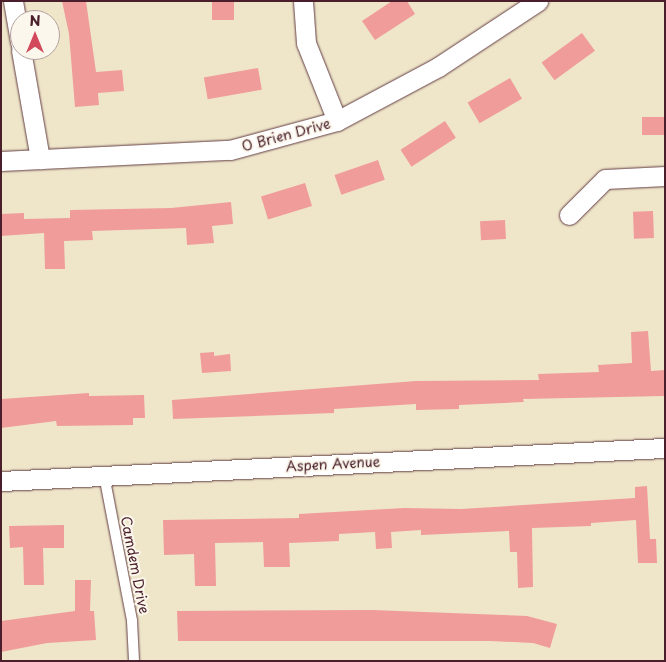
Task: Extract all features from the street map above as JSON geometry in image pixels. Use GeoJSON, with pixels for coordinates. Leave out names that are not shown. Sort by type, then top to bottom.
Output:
{"type":"FeatureCollection","features":[{"type":"Feature","properties":{"kind":"street"},"geometry":{"type":"LineString","coordinates":[[303,1],[306,43],[337,122]]}},
{"type":"Feature","properties":{"kind":"street","name":"O Brien Drive"},"geometry":{"type":"LineString","coordinates":[[1,161],[230,150],[337,122],[438,67],[538,1]]}},
{"type":"Feature","properties":{"kind":"street"},"geometry":{"type":"LineString","coordinates":[[23,60],[40,159]]}},
{"type":"Feature","properties":{"kind":"street"},"geometry":{"type":"LineString","coordinates":[[569,215],[605,179],[665,176]]}},
{"type":"Feature","properties":{"kind":"street","name":"Aspen Avenue"},"geometry":{"type":"LineString","coordinates":[[1,481],[665,448]]}},
{"type":"Feature","properties":{"kind":"lane","name":"Camdem Drive"},"geometry":{"type":"LineString","coordinates":[[104,476],[132,621],[134,661]]}},
{"type":"Feature","properties":{"kind":"building"},"geometry":{"type":"Polygon","coordinates":[[[62,1],[86,1],[96,72],[122,70],[124,91],[98,93],[99,105],[75,107],[69,34],[62,1]]]}},
{"type":"Feature","properties":{"kind":"building"},"geometry":{"type":"Polygon","coordinates":[[[212,1],[234,1],[234,20],[212,20],[212,1]]]}},
{"type":"Feature","properties":{"kind":"building"},"geometry":{"type":"Polygon","coordinates":[[[392,1],[407,1],[415,14],[375,40],[362,21],[392,1]]]}},
{"type":"Feature","properties":{"kind":"building"},"geometry":{"type":"Polygon","coordinates":[[[582,33],[595,51],[554,80],[542,62],[582,33]]]}},
{"type":"Feature","properties":{"kind":"building"},"geometry":{"type":"Polygon","coordinates":[[[258,68],[262,90],[208,99],[204,78],[258,68]]]}},
{"type":"Feature","properties":{"kind":"building"},"geometry":{"type":"Polygon","coordinates":[[[510,78],[522,99],[480,123],[468,102],[510,78]]]}},
{"type":"Feature","properties":{"kind":"building"},"geometry":{"type":"Polygon","coordinates":[[[642,117],[665,117],[665,135],[642,135],[642,117]]]}},
{"type":"Feature","properties":{"kind":"building"},"geometry":{"type":"Polygon","coordinates":[[[445,121],[456,138],[411,167],[401,150],[445,121]]]}},
{"type":"Feature","properties":{"kind":"building"},"geometry":{"type":"Polygon","coordinates":[[[378,160],[385,180],[341,195],[335,175],[378,160]]]}},
{"type":"Feature","properties":{"kind":"building"},"geometry":{"type":"Polygon","coordinates":[[[305,183],[312,206],[268,219],[261,196],[305,183]]]}},
{"type":"Feature","properties":{"kind":"building"},"geometry":{"type":"Polygon","coordinates":[[[231,202],[233,224],[212,226],[214,243],[187,245],[186,228],[92,231],[93,240],[64,241],[65,269],[45,269],[44,233],[1,236],[1,214],[24,213],[24,219],[70,218],[70,210],[171,208],[231,202]]]}},
{"type":"Feature","properties":{"kind":"building"},"geometry":{"type":"Polygon","coordinates":[[[653,211],[654,238],[634,239],[633,212],[653,211]]]}},
{"type":"Feature","properties":{"kind":"building"},"geometry":{"type":"Polygon","coordinates":[[[505,220],[506,239],[481,240],[480,221],[505,220]]]}},
{"type":"Feature","properties":{"kind":"building"},"geometry":{"type":"Polygon","coordinates":[[[648,331],[651,371],[665,370],[665,396],[523,399],[524,402],[459,405],[459,409],[416,410],[416,404],[334,409],[334,413],[173,419],[172,400],[416,381],[539,380],[538,374],[599,372],[598,365],[632,363],[631,332],[648,331]]]}},
{"type":"Feature","properties":{"kind":"building"},"geometry":{"type":"Polygon","coordinates":[[[214,352],[214,356],[230,354],[231,371],[202,373],[200,353],[214,352]]]}},
{"type":"Feature","properties":{"kind":"building"},"geometry":{"type":"Polygon","coordinates":[[[89,393],[89,396],[144,395],[145,418],[133,418],[133,425],[57,426],[56,421],[1,428],[1,399],[89,393]]]}},
{"type":"Feature","properties":{"kind":"building"},"geometry":{"type":"Polygon","coordinates":[[[647,486],[650,539],[656,539],[657,563],[638,563],[636,520],[591,523],[591,526],[532,528],[533,587],[518,588],[517,552],[510,552],[509,531],[421,535],[421,530],[391,532],[392,548],[376,549],[375,532],[339,534],[339,541],[289,543],[290,567],[264,567],[263,542],[215,543],[216,586],[195,586],[194,554],[164,555],[163,520],[299,518],[299,514],[404,508],[461,509],[635,498],[635,487],[647,486]]]}},
{"type":"Feature","properties":{"kind":"building"},"geometry":{"type":"Polygon","coordinates":[[[64,525],[64,548],[43,548],[44,585],[24,585],[23,547],[10,548],[9,526],[64,525]]]}},
{"type":"Feature","properties":{"kind":"building"},"geometry":{"type":"Polygon","coordinates":[[[75,580],[91,580],[90,611],[94,611],[96,640],[47,643],[1,652],[1,621],[75,611],[75,580]]]}},
{"type":"Feature","properties":{"kind":"building"},"geometry":{"type":"Polygon","coordinates":[[[372,610],[527,616],[557,624],[550,648],[533,643],[490,641],[178,641],[177,611],[372,610]]]}}]}
